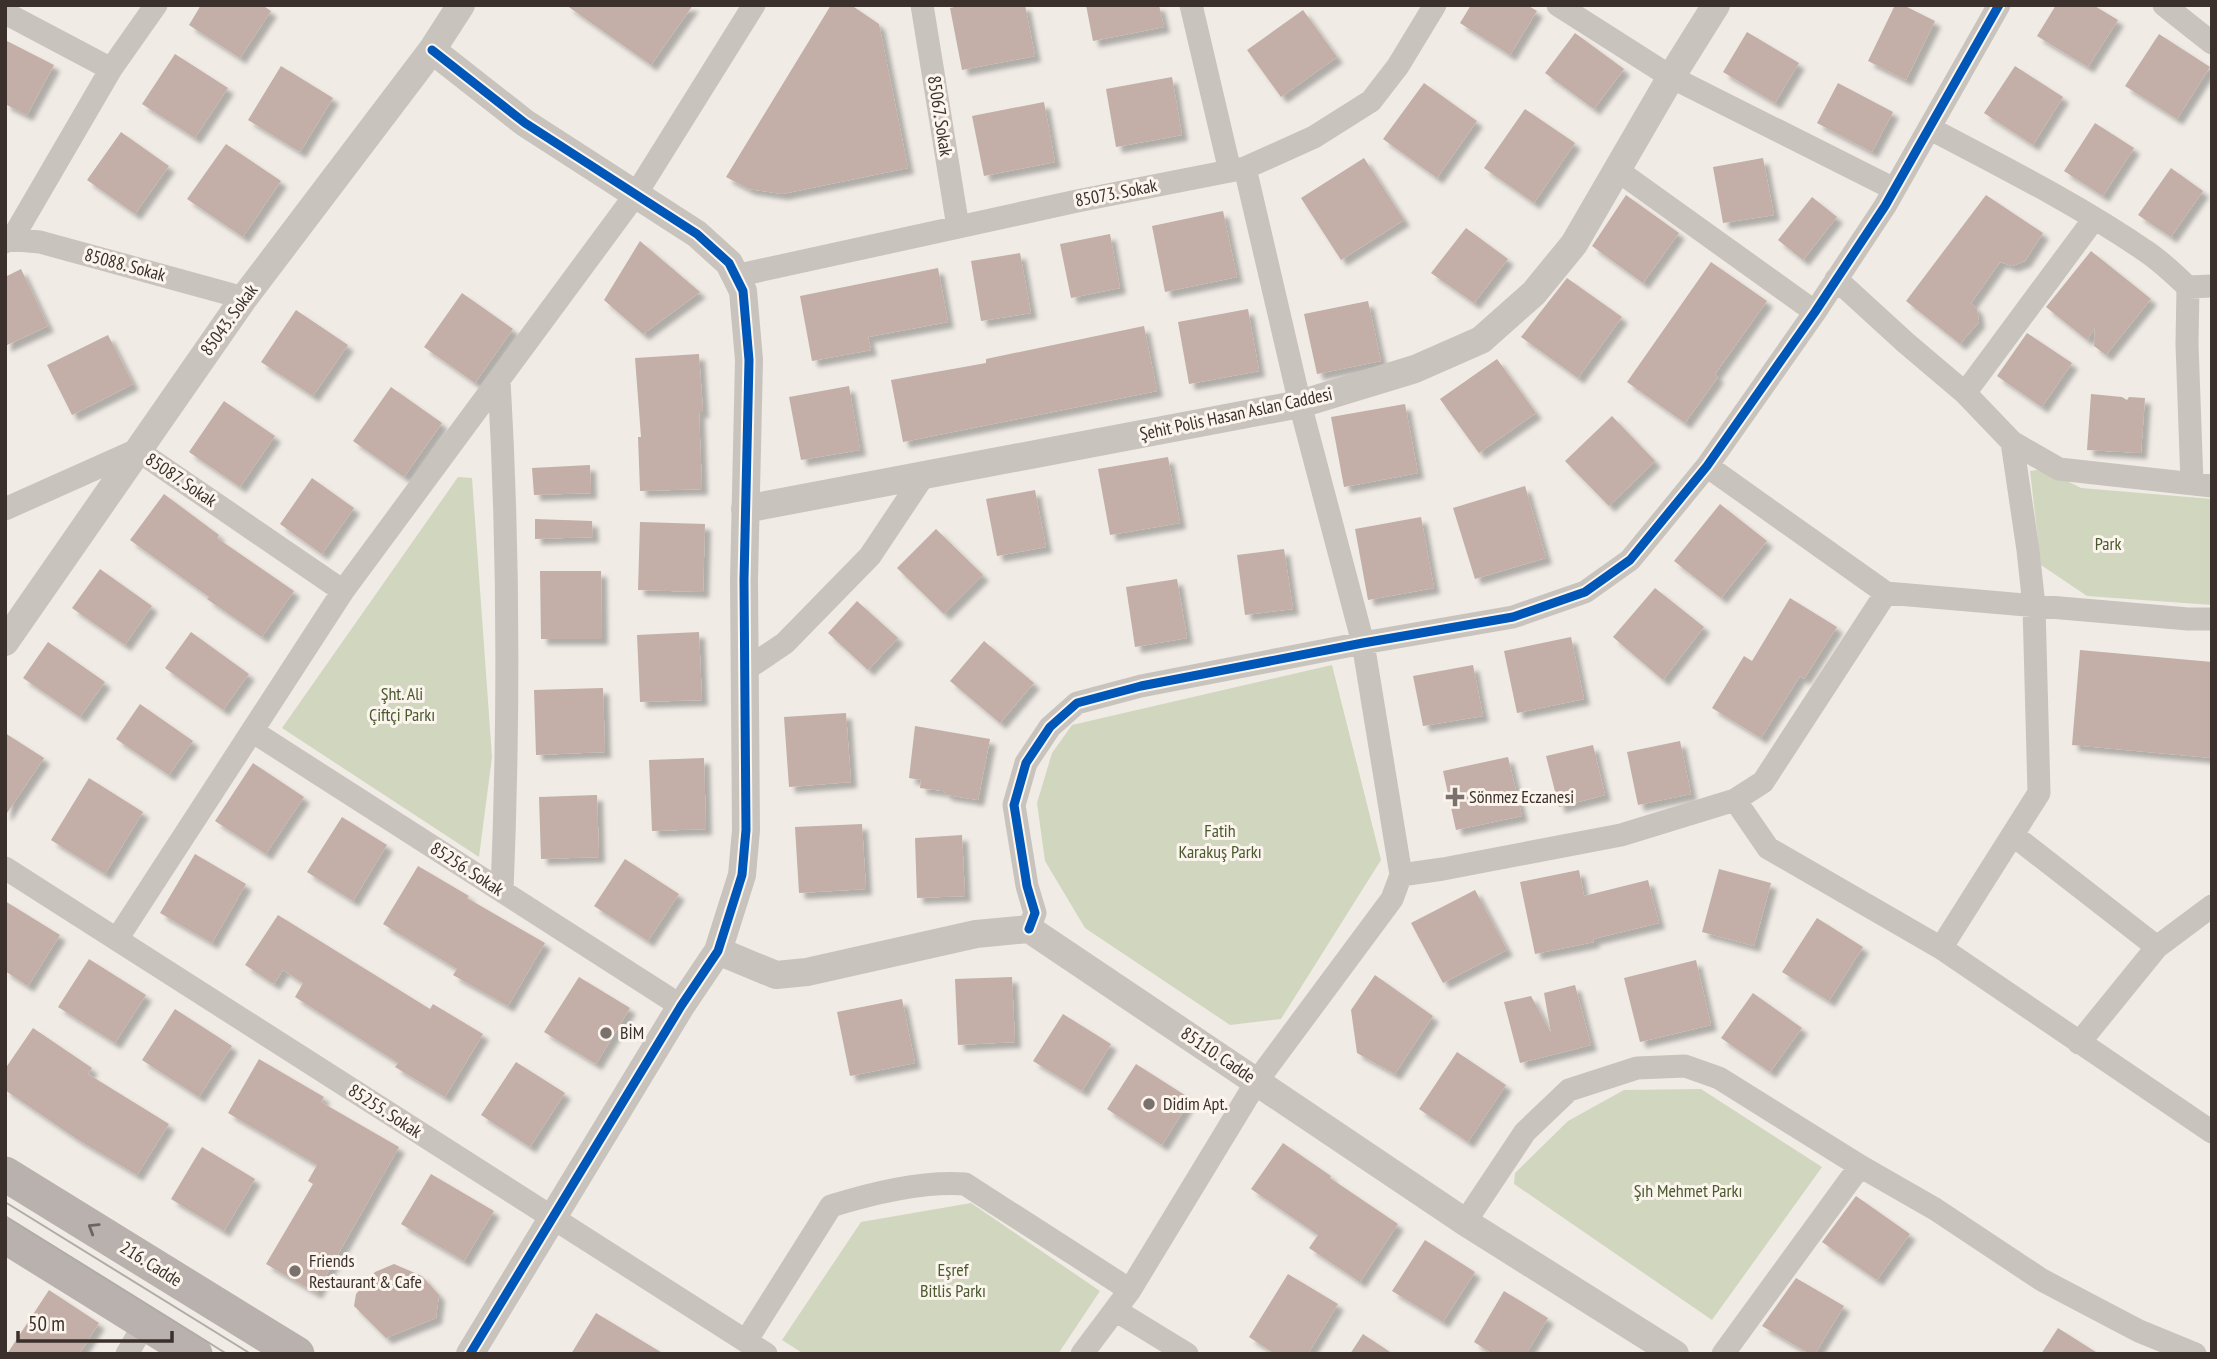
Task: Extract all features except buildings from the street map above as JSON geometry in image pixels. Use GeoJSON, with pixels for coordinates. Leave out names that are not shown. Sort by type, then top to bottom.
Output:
{"type":"FeatureCollection","features":[{"type":"Feature","properties":{"kind":"main road","name":"216. Cadde"},"geometry":{"type":"LineString","coordinates":[[5,1174],[296,1354]]}},
{"type":"Feature","properties":{"kind":"main road"},"geometry":{"type":"LineString","coordinates":[[5,1236],[195,1354]]}},
{"type":"Feature","properties":{"kind":"street"},"geometry":{"type":"LineString","coordinates":[[7,240],[111,69],[156,5]]}},
{"type":"Feature","properties":{"kind":"street","name":"85043. Sokak"},"geometry":{"type":"LineString","coordinates":[[5,642],[244,298],[432,50],[461,5]]}},
{"type":"Feature","properties":{"kind":"street"},"geometry":{"type":"LineString","coordinates":[[117,939],[343,592],[636,194],[754,5]]}},
{"type":"Feature","properties":{"kind":"street","name":"85067. Sokak"},"geometry":{"type":"LineString","coordinates":[[922,5],[958,227]]}},
{"type":"Feature","properties":{"kind":"street"},"geometry":{"type":"LineString","coordinates":[[1082,1354],[1130,1290],[1257,1081],[1392,899],[1401,874],[1363,643],[1191,5]]}},
{"type":"Feature","properties":{"kind":"street","name":"85073. Sokak"},"geometry":{"type":"LineString","coordinates":[[735,276],[1237,170],[1314,138],[1371,101],[1398,66],[1435,5]]}},
{"type":"Feature","properties":{"kind":"street"},"geometry":{"type":"LineString","coordinates":[[1558,5],[1671,77],[1894,189]]}},
{"type":"Feature","properties":{"kind":"street","name":"Şehit Polis Hasan Aslan Caddesi"},"geometry":{"type":"LineString","coordinates":[[745,509],[1300,404],[1415,369],[1481,340],[1534,293],[1574,244],[1716,5]]}},
{"type":"Feature","properties":{"kind":"street"},"geometry":{"type":"LineString","coordinates":[[718,951],[776,975],[807,972],[976,934],[1029,929],[1035,913],[1027,886],[1014,805],[1026,763],[1050,727],[1077,703],[1141,686],[1513,617],[1585,592],[1630,560],[1707,466],[1815,312],[1894,189],[1999,5]]}},
{"type":"Feature","properties":{"kind":"street"},"geometry":{"type":"LineString","coordinates":[[2164,5],[2212,43]]}},
{"type":"Feature","properties":{"kind":"street"},"geometry":{"type":"LineString","coordinates":[[5,13],[111,69]]}},
{"type":"Feature","properties":{"kind":"street"},"geometry":{"type":"LineString","coordinates":[[432,50],[525,123],[697,233],[729,263],[743,291],[749,360],[745,509],[747,765],[742,875],[718,951],[681,1006],[470,1354]]}},
{"type":"Feature","properties":{"kind":"street"},"geometry":{"type":"LineString","coordinates":[[1929,128],[2048,191],[2094,219],[2149,253],[2188,287],[2212,286]]}},
{"type":"Feature","properties":{"kind":"street"},"geometry":{"type":"LineString","coordinates":[[1617,170],[1815,312]]}},
{"type":"Feature","properties":{"kind":"street"},"geometry":{"type":"LineString","coordinates":[[1965,393],[2094,219]]}},
{"type":"Feature","properties":{"kind":"street","name":"85088. Sokak"},"geometry":{"type":"LineString","coordinates":[[7,240],[40,242],[244,298]]}},
{"type":"Feature","properties":{"kind":"street"},"geometry":{"type":"LineString","coordinates":[[1836,279],[1965,393],[2012,442],[2059,469],[2202,485],[2187,344],[2188,287]]}},
{"type":"Feature","properties":{"kind":"street"},"geometry":{"type":"LineString","coordinates":[[499,380],[506,512],[507,766],[502,891]]}},
{"type":"Feature","properties":{"kind":"street"},"geometry":{"type":"LineString","coordinates":[[1941,948],[2039,793],[2034,606],[2012,442]]}},
{"type":"Feature","properties":{"kind":"street","name":"85087. Sokak"},"geometry":{"type":"LineString","coordinates":[[5,509],[137,450],[343,592]]}},
{"type":"Feature","properties":{"kind":"street"},"geometry":{"type":"LineString","coordinates":[[1707,466],[1886,593],[2212,619]]}},
{"type":"Feature","properties":{"kind":"street"},"geometry":{"type":"LineString","coordinates":[[745,670],[785,643],[870,556],[924,475]]}},
{"type":"Feature","properties":{"kind":"street"},"geometry":{"type":"LineString","coordinates":[[1401,874],[1443,869],[1621,835],[1735,800],[1763,782],[1886,593]]}},
{"type":"Feature","properties":{"kind":"street","name":"85256. Sokak"},"geometry":{"type":"LineString","coordinates":[[252,731],[681,1006]]}},
{"type":"Feature","properties":{"kind":"street"},"geometry":{"type":"LineString","coordinates":[[1735,800],[1768,848],[1941,948],[2212,1132]]}},
{"type":"Feature","properties":{"kind":"street"},"geometry":{"type":"LineString","coordinates":[[2012,835],[2157,947]]}},
{"type":"Feature","properties":{"kind":"street","name":"85255. Sokak"},"geometry":{"type":"LineString","coordinates":[[5,868],[766,1354]]}},
{"type":"Feature","properties":{"kind":"street"},"geometry":{"type":"LineString","coordinates":[[2079,1043],[2157,947],[2212,906]]}},
{"type":"Feature","properties":{"kind":"street","name":"85110. Cadde"},"geometry":{"type":"LineString","coordinates":[[1029,929],[1656,1349]]}},
{"type":"Feature","properties":{"kind":"street"},"geometry":{"type":"LineString","coordinates":[[1465,1222],[1525,1132],[1569,1090],[1637,1068],[1685,1066],[1719,1078],[1860,1166],[1935,1209],[2042,1280],[2139,1331],[2195,1354]]}},
{"type":"Feature","properties":{"kind":"street"},"geometry":{"type":"LineString","coordinates":[[1723,1354],[1860,1166]]}},
{"type":"Feature","properties":{"kind":"street"},"geometry":{"type":"LineString","coordinates":[[746,1341],[831,1206],[852,1199],[940,1182],[965,1184],[1130,1290]]}},
{"type":"Feature","properties":{"kind":"street"},"geometry":{"type":"LineString","coordinates":[[1115,1310],[1187,1354]]}},
{"type":"Feature","properties":{"kind":"street"},"geometry":{"type":"LineString","coordinates":[[127,1354],[145,1323]]}},
{"type":"Feature","properties":{"kind":"green space","name":"Park"},"geometry":{"type":"Polygon","coordinates":[[[2043,469],[2081,488],[2212,499],[2212,605],[2087,596],[2041,565],[2030,471],[2043,469]]]}},
{"type":"Feature","properties":{"kind":"green space","name":"Şht. Ali Çiftçi Parkı"},"geometry":{"type":"Polygon","coordinates":[[[458,477],[472,478],[492,757],[479,857],[282,728],[458,477]]]}},
{"type":"Feature","properties":{"kind":"green space","name":"Fatih Karakuş Parkı"},"geometry":{"type":"Polygon","coordinates":[[[1332,665],[1381,860],[1281,1019],[1230,1025],[1085,928],[1045,861],[1037,803],[1052,753],[1072,725],[1332,665]]]}},
{"type":"Feature","properties":{"kind":"green space","name":"Şıh Mehmet Parkı"},"geometry":{"type":"Polygon","coordinates":[[[1701,1089],[1822,1167],[1712,1320],[1514,1184],[1515,1173],[1568,1121],[1624,1090],[1701,1089]]]}},
{"type":"Feature","properties":{"kind":"green space","name":"Eşref Bitlis Parkı"},"geometry":{"type":"Polygon","coordinates":[[[971,1203],[1100,1291],[1058,1354],[804,1354],[782,1340],[861,1222],[971,1203]]]}},
{"type":"Feature","properties":{"kind":"tram line"},"geometry":{"type":"LineString","coordinates":[[5,1202],[251,1354]]}},
{"type":"Feature","properties":{"kind":"tram line"},"geometry":{"type":"LineString","coordinates":[[5,1216],[227,1354]]}},
{"type":"Feature","properties":{"kind":"cycle path"},"geometry":{"type":"LineString","coordinates":[[1029,929],[1035,913],[1027,886],[1014,805],[1026,763],[1050,727],[1077,703],[1141,686],[1513,617],[1585,592],[1630,560],[1707,466],[1815,312],[1885,206],[1999,5]]}},
{"type":"Feature","properties":{"kind":"cycle path"},"geometry":{"type":"LineString","coordinates":[[432,50],[525,123],[697,234],[729,263],[743,291],[749,360],[744,580],[746,830],[742,875],[718,951],[681,1006],[470,1354]]}},
{"type":"Feature","properties":{"kind":"place","name":"Sönmez Eczanesi"},"geometry":{"type":"Point","coordinates":[1455,797]}},
{"type":"Feature","properties":{"kind":"place","name":"BİM"},"geometry":{"type":"Point","coordinates":[606,1033]}},
{"type":"Feature","properties":{"kind":"place","name":"Didim Apt."},"geometry":{"type":"Point","coordinates":[1149,1104]}},
{"type":"Feature","properties":{"kind":"place","name":"Friends Restaurant & Cafe"},"geometry":{"type":"Point","coordinates":[295,1271]}}]}
